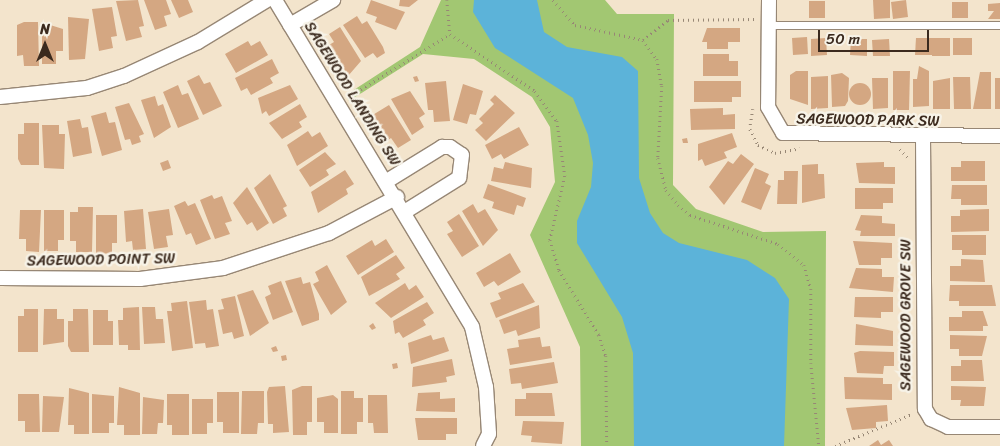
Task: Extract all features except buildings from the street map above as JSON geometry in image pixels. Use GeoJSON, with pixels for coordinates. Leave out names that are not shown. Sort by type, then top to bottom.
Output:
{"type":"FeatureCollection","features":[{"type":"Feature","properties":{"kind":"street"},"geometry":{"type":"LineString","coordinates":[[0,97],[87,88],[124,76],[198,42],[267,0]]}},
{"type":"Feature","properties":{"kind":"street","name":"SAGEWOOD LANDING SW"},"geometry":{"type":"LineString","coordinates":[[275,0],[406,211],[472,327],[486,387],[489,434],[483,446]]}},
{"type":"Feature","properties":{"kind":"street","name":"SAGEWOOD LANDING SW"},"geometry":{"type":"LineString","coordinates":[[290,25],[332,0]]}},
{"type":"Feature","properties":{"kind":"street","name":"SAGEWOOD PARK SW"},"geometry":{"type":"LineString","coordinates":[[769,0],[762,23],[768,107],[783,133],[923,137],[1000,136]]}},
{"type":"Feature","properties":{"kind":"street","name":"SAGEWOOD GROVE SW"},"geometry":{"type":"LineString","coordinates":[[923,137],[924,409],[931,419],[948,427],[1000,427]]}},
{"type":"Feature","properties":{"kind":"street","name":"SAGEWOOD LANDING SW"},"geometry":{"type":"LineString","coordinates":[[387,181],[442,147],[450,147],[462,155],[459,178],[406,211]]}},
{"type":"Feature","properties":{"kind":"street","name":"SAGEWOOD POINT SW"},"geometry":{"type":"LineString","coordinates":[[0,278],[140,279],[224,268],[329,233],[397,197]]}},
{"type":"Feature","properties":{"kind":"lane"},"geometry":{"type":"LineString","coordinates":[[762,23],[1000,25]]}},
{"type":"Feature","properties":{"kind":"path"},"geometry":{"type":"LineString","coordinates":[[447,0],[450,34]]}},
{"type":"Feature","properties":{"kind":"path"},"geometry":{"type":"LineString","coordinates":[[553,0],[575,25],[643,40],[660,66],[658,158],[671,198],[690,215],[778,244],[794,255],[809,277],[819,446]]}},
{"type":"Feature","properties":{"kind":"path"},"geometry":{"type":"LineString","coordinates":[[643,40],[668,20],[762,23],[756,10]]}},
{"type":"Feature","properties":{"kind":"path"},"geometry":{"type":"LineString","coordinates":[[338,103],[450,34]]}},
{"type":"Feature","properties":{"kind":"path"},"geometry":{"type":"LineString","coordinates":[[450,34],[535,91],[557,121],[565,176],[550,240],[559,270],[599,335],[606,356],[607,446]]}},
{"type":"Feature","properties":{"kind":"path"},"geometry":{"type":"LineString","coordinates":[[755,102],[750,129],[758,145],[780,153],[805,147]]}},
{"type":"Feature","properties":{"kind":"path"},"geometry":{"type":"LineString","coordinates":[[892,147],[910,162]]}},
{"type":"Feature","properties":{"kind":"path"},"geometry":{"type":"LineString","coordinates":[[835,446],[924,409]]}},
{"type":"Feature","properties":{"kind":"green space"},"geometry":{"type":"Polygon","coordinates":[[[441,0],[605,0],[617,14],[674,14],[673,185],[696,209],[763,232],[826,231],[825,446],[581,446],[580,347],[530,235],[555,182],[550,127],[532,97],[474,59],[423,54],[349,101],[346,95],[420,47],[441,0]]]}},
{"type":"Feature","properties":{"kind":"water"},"geometry":{"type":"Polygon","coordinates":[[[474,0],[537,0],[544,32],[567,47],[622,57],[638,71],[639,178],[650,213],[663,233],[679,243],[747,260],[775,278],[789,299],[784,446],[634,446],[633,353],[622,317],[577,243],[577,221],[591,187],[593,163],[588,135],[573,98],[495,48],[473,12],[474,0]]]}}]}
